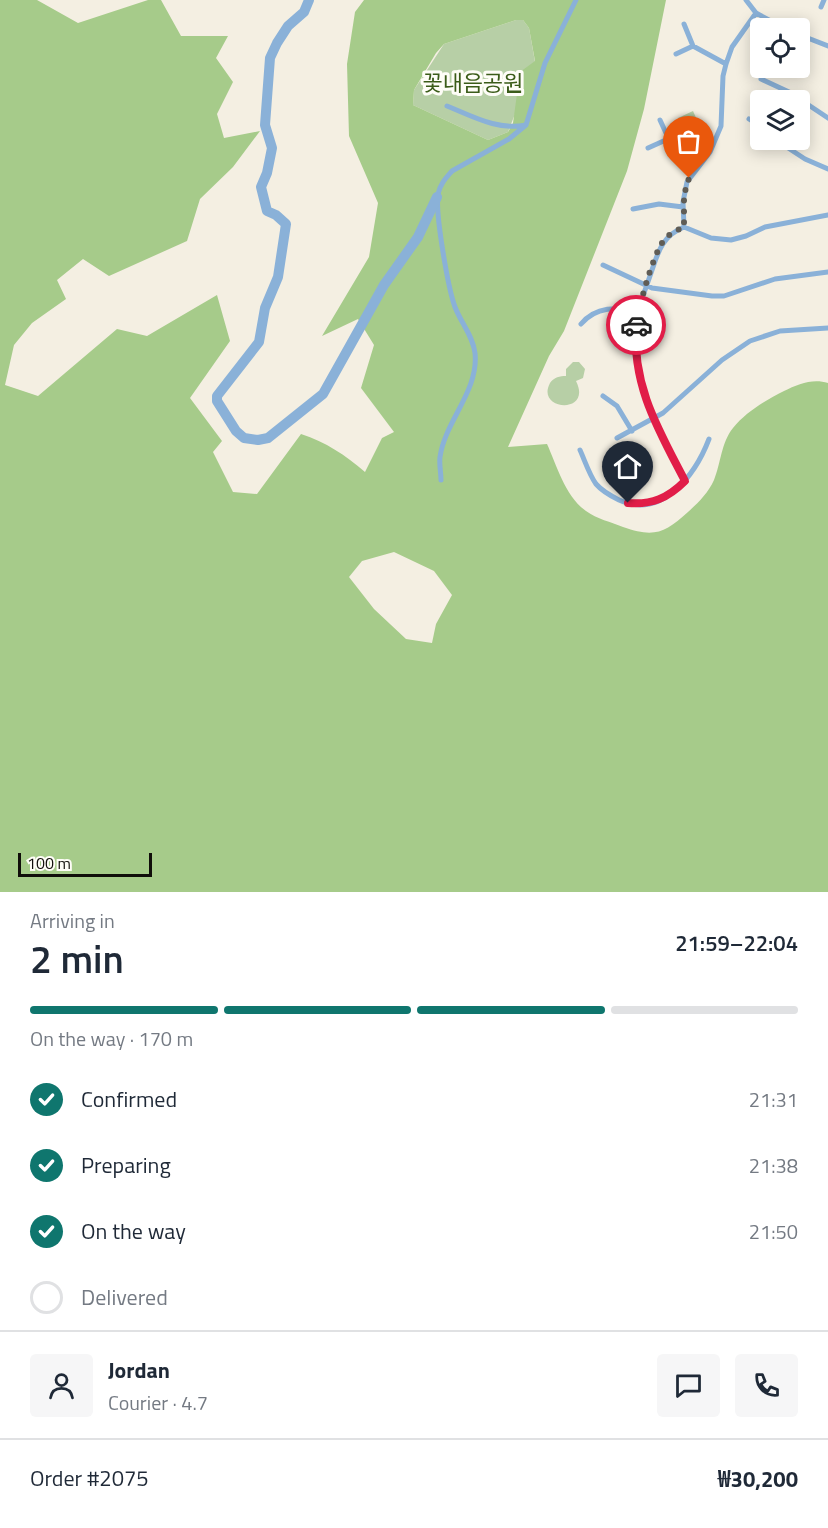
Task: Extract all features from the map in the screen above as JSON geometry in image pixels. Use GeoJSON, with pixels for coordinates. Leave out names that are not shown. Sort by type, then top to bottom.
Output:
{"type":"FeatureCollection","features":[{"type":"Feature","properties":{"kind":"street"},"geometry":{"type":"LineString","coordinates":[[309,0],[304,12],[288,26],[270,58],[265,125],[272,148],[267,173],[261,187],[267,211],[286,224],[284,247],[278,277],[265,308],[259,342],[217,396],[217,401],[236,431],[252,441],[268,438],[323,393],[384,285],[417,237],[437,197]]}},
{"type":"Feature","properties":{"kind":"lane"},"geometry":{"type":"LineString","coordinates":[[441,480],[440,457],[451,423],[467,393],[475,360],[471,338],[453,301],[437,197],[441,184],[452,171],[509,139],[526,125],[546,63],[576,0]]}},
{"type":"Feature","properties":{"kind":"lane"},"geometry":{"type":"LineString","coordinates":[[746,0],[756,13],[765,18]]}},
{"type":"Feature","properties":{"kind":"lane"},"geometry":{"type":"LineString","coordinates":[[821,7],[824,0]]}},
{"type":"Feature","properties":{"kind":"lane"},"geometry":{"type":"LineString","coordinates":[[684,227],[685,188],[710,152],[721,126],[723,76],[726,64],[738,37],[756,13]]}},
{"type":"Feature","properties":{"kind":"lane"},"geometry":{"type":"LineString","coordinates":[[684,24],[693,46],[726,64]]}},
{"type":"Feature","properties":{"kind":"lane"},"geometry":{"type":"LineString","coordinates":[[810,39],[828,46]]}},
{"type":"Feature","properties":{"kind":"lane"},"geometry":{"type":"LineString","coordinates":[[676,54],[693,46]]}},
{"type":"Feature","properties":{"kind":"lane"},"geometry":{"type":"LineString","coordinates":[[761,79],[789,92],[828,118]]}},
{"type":"Feature","properties":{"kind":"lane"},"geometry":{"type":"LineString","coordinates":[[447,106],[499,126],[526,125]]}},
{"type":"Feature","properties":{"kind":"lane"},"geometry":{"type":"LineString","coordinates":[[660,120],[677,157],[694,172]]}},
{"type":"Feature","properties":{"kind":"lane"},"geometry":{"type":"LineString","coordinates":[[648,148],[668,140]]}},
{"type":"Feature","properties":{"kind":"lane"},"geometry":{"type":"LineString","coordinates":[[791,150],[828,169]]}},
{"type":"Feature","properties":{"kind":"lane"},"geometry":{"type":"LineString","coordinates":[[633,210],[659,204],[683,207]]}},
{"type":"Feature","properties":{"kind":"lane"},"geometry":{"type":"LineString","coordinates":[[685,481],[643,393],[637,363],[636,339],[639,311],[663,242],[673,232],[684,227],[711,238],[731,240],[765,227],[828,215]]}},
{"type":"Feature","properties":{"kind":"lane"},"geometry":{"type":"LineString","coordinates":[[603,265],[656,289],[719,296],[775,279],[828,272]]}},
{"type":"Feature","properties":{"kind":"lane"},"geometry":{"type":"LineString","coordinates":[[581,324],[589,315],[599,310],[639,311]]}},
{"type":"Feature","properties":{"kind":"lane"},"geometry":{"type":"LineString","coordinates":[[617,438],[654,420],[722,360],[750,341],[780,332],[828,328]]}},
{"type":"Feature","properties":{"kind":"lane"},"geometry":{"type":"LineString","coordinates":[[603,396],[617,406],[632,431]]}},
{"type":"Feature","properties":{"kind":"lane"},"geometry":{"type":"LineString","coordinates":[[580,450],[598,486],[623,502],[642,504],[655,502],[673,492],[685,481],[700,460],[709,439]]}},
{"type":"Feature","properties":{"kind":"green space"},"geometry":{"type":"Polygon","coordinates":[[[0,0],[37,0],[78,23],[148,0],[161,0],[181,36],[228,36],[216,58],[233,82],[217,114],[224,138],[260,131],[233,167],[200,199],[187,241],[109,276],[83,259],[57,280],[66,299],[32,323],[14,345],[5,385],[38,396],[117,329],[147,336],[217,295],[230,341],[190,398],[222,441],[213,452],[233,492],[257,494],[301,434],[335,450],[365,472],[382,438],[394,432],[361,388],[374,345],[358,319],[322,336],[369,257],[378,203],[349,136],[347,64],[355,12],[364,0],[666,0],[644,109],[627,171],[564,331],[549,356],[508,447],[547,444],[567,489],[586,511],[634,530],[658,532],[680,519],[706,493],[714,480],[729,434],[744,417],[763,402],[795,386],[811,381],[828,383],[828,892],[0,892],[0,0]],[[516,20],[444,44],[414,90],[413,105],[488,140],[508,132],[513,123],[520,72],[535,61],[529,28],[523,20],[516,20]],[[394,552],[362,561],[349,577],[374,609],[406,639],[432,643],[436,624],[452,595],[434,571],[394,552]]]}},
{"type":"Feature","properties":{"kind":"green space","name":"꽃내음공원"},"geometry":{"type":"Polygon","coordinates":[[[516,20],[523,20],[529,28],[535,62],[508,132],[488,140],[413,105],[414,90],[444,44],[516,20]]]}},
{"type":"Feature","properties":{"kind":"green space"},"geometry":{"type":"Polygon","coordinates":[[[693,111],[703,133],[688,140],[678,118],[693,111]]]}},
{"type":"Feature","properties":{"kind":"green space"},"geometry":{"type":"Polygon","coordinates":[[[573,362],[579,362],[585,369],[583,378],[576,381],[579,392],[577,400],[571,404],[556,404],[550,399],[548,392],[550,383],[557,377],[566,376],[566,369],[573,362]]]}},
{"type":"Feature","properties":{"kind":"way so far"},"geometry":{"type":"LineString","coordinates":[[636,325],[639,308],[660,247],[673,232],[684,227],[684,195],[689,178]]}},
{"type":"Feature","properties":{"kind":"route"},"geometry":{"type":"LineString","coordinates":[[628,503],[655,502],[673,492],[685,481],[643,393],[637,363],[636,325]]}}]}
